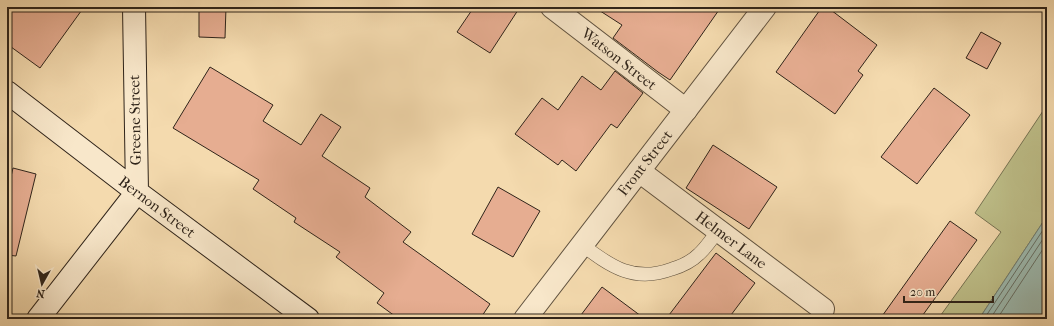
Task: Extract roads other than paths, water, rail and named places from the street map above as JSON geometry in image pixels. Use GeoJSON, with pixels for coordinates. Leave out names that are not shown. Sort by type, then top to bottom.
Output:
{"type":"FeatureCollection","features":[{"type":"Feature","properties":{"kind":"street","name":"Greene Street"},"geometry":{"type":"LineString","coordinates":[[134,7],[137,192]]}},
{"type":"Feature","properties":{"kind":"street","name":"Watson Street"},"geometry":{"type":"LineString","coordinates":[[552,7],[686,110]]}},
{"type":"Feature","properties":{"kind":"street","name":"Front Street"},"geometry":{"type":"LineString","coordinates":[[525,319],[581,244],[765,7]]}},
{"type":"Feature","properties":{"kind":"street","name":"Bernon Street"},"geometry":{"type":"LineString","coordinates":[[7,92],[137,192],[308,319]]}},
{"type":"Feature","properties":{"kind":"street","name":"Helmer Lane"},"geometry":{"type":"LineString","coordinates":[[639,171],[823,309]]}},
{"type":"Feature","properties":{"kind":"street"},"geometry":{"type":"LineString","coordinates":[[38,319],[137,192]]}},
{"type":"Feature","properties":{"kind":"lane"},"geometry":{"type":"LineString","coordinates":[[581,244],[619,269],[634,274],[649,274],[671,270],[692,260],[700,254],[718,230]]}},
{"type":"Feature","properties":{"kind":"water"},"geometry":{"type":"Polygon","coordinates":[[[1047,216],[1047,319],[979,319],[1047,216]]]}}]}
